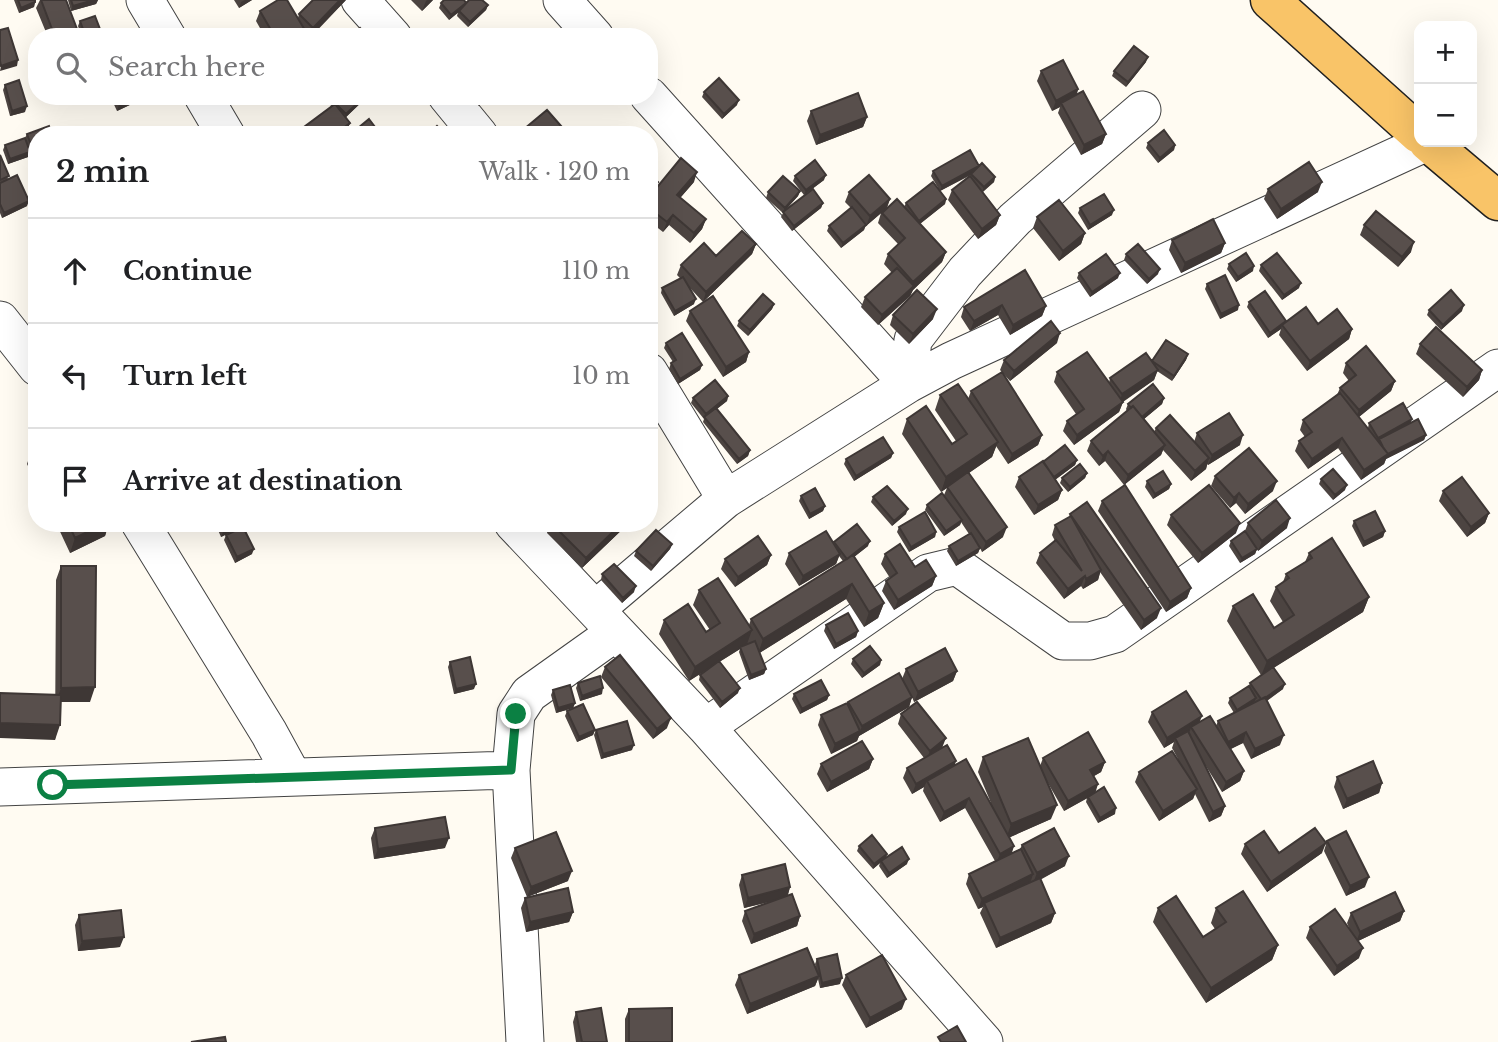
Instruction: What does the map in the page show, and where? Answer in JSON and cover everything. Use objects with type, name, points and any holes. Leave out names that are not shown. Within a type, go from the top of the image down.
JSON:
[{"type":"main road","points":[[1270,0],[1414,130]]},
{"type":"main road","points":[[1434,147],[1498,201]]},
{"type":"street","points":[[145,0],[162,28]]},
{"type":"street","points":[[359,0],[385,28]]},
{"type":"street","points":[[562,0],[587,28]]},
{"type":"street","points":[[208,105],[221,126]]},
{"type":"street","points":[[454,105],[472,126]]},
{"type":"street","points":[[657,105],[908,384]]},
{"type":"street","points":[[908,384],[912,340],[965,272],[1025,210],[1142,110]]},
{"type":"street","points":[[525,1042],[511,770],[516,714],[529,694],[606,621],[726,499],[908,384],[951,361],[1417,147]]},
{"type":"street","points":[[0,320],[28,356]]},
{"type":"street","points":[[706,727],[928,573],[957,566],[1063,641],[1090,641],[1115,634],[1498,368]]},
{"type":"street","points":[[658,387],[726,499]]},
{"type":"street","points":[[146,532],[269,733],[293,777]]},
{"type":"street","points":[[522,532],[706,727],[984,1042]]},
{"type":"street","points":[[0,787],[511,770]]},
{"type":"building","points":[[18,0],[35,0],[35,2],[21,8]]},
{"type":"building","points":[[41,0],[66,0],[77,28],[52,28]]},
{"type":"building","points":[[71,0],[94,0],[73,6]]},
{"type":"building","points":[[278,0],[287,0],[304,28],[270,28],[260,11]]},
{"type":"building","points":[[313,0],[340,0],[313,28],[299,14]]},
{"type":"building","points":[[444,0],[464,0],[466,3],[451,15],[441,3]]},
{"type":"building","points":[[469,0],[482,0],[488,5],[470,22],[459,11]]},
{"type":"building","points":[[95,16],[100,28],[83,28],[80,21]]},
{"type":"building","points":[[8,28],[18,60],[1,66],[0,30]]},
{"type":"building","points":[[1134,46],[1148,57],[1128,82],[1114,71]]},
{"type":"building","points":[[1063,60],[1078,89],[1056,101],[1041,71]]},
{"type":"building","points":[[719,78],[739,100],[724,114],[704,92]]},
{"type":"building","points":[[19,80],[27,106],[12,111],[5,85]]},
{"type":"building","points":[[1083,91],[1106,134],[1084,145],[1061,103]]},
{"type":"building","points":[[858,93],[867,117],[820,135],[811,111]]},
{"type":"building","points":[[334,105],[350,123],[346,126],[305,126]]},
{"type":"building","points":[[337,105],[356,105],[346,114]]},
{"type":"building","points":[[547,110],[561,126],[528,126]]},
{"type":"building","points":[[369,119],[374,126],[360,126]]},
{"type":"building","points":[[1164,130],[1175,145],[1160,158],[1148,143]]},
{"type":"building","points":[[25,138],[28,153],[10,159],[5,145]]},
{"type":"building","points":[[970,150],[979,166],[942,186],[933,171]]},
{"type":"building","points":[[0,155],[9,176],[0,180]]},
{"type":"building","points":[[681,158],[697,172],[677,195],[706,219],[694,233],[673,215],[667,222],[658,215],[658,186]]},
{"type":"building","points":[[815,160],[826,175],[806,190],[795,176]]},
{"type":"building","points":[[1309,162],[1322,182],[1281,209],[1268,189]]},
{"type":"building","points":[[982,163],[995,177],[984,187],[971,174]]},
{"type":"building","points":[[17,175],[28,201],[4,213],[0,204],[0,183]]},
{"type":"building","points":[[869,175],[890,199],[870,216],[849,192]]},
{"type":"building","points":[[783,176],[800,191],[785,208],[768,192]]},
{"type":"building","points":[[970,176],[1000,215],[982,229],[952,190]]},
{"type":"building","points":[[933,182],[946,199],[919,221],[906,203]]},
{"type":"building","points":[[813,189],[823,203],[794,226],[783,212]]},
{"type":"building","points":[[1104,194],[1114,210],[1090,225],[1080,208]]},
{"type":"building","points":[[897,199],[946,252],[913,282],[888,254],[905,238],[882,213]]},
{"type":"building","points":[[1059,200],[1085,233],[1063,251],[1037,217]]},
{"type":"building","points":[[852,207],[866,225],[843,243],[829,226]]},
{"type":"building","points":[[1376,211],[1414,242],[1402,257],[1364,225]]},
{"type":"building","points":[[1213,219],[1225,243],[1185,263],[1172,240]]},
{"type":"building","points":[[742,231],[756,244],[706,292],[681,265],[704,243],[716,256]]},
{"type":"building","points":[[1138,244],[1160,269],[1149,279],[1126,254]]},
{"type":"building","points":[[1246,253],[1254,266],[1238,277],[1229,264]]},
{"type":"building","points":[[1277,253],[1301,283],[1284,295],[1261,265]]},
{"type":"building","points":[[1106,254],[1120,273],[1092,292],[1079,273]]},
{"type":"building","points":[[897,268],[914,286],[882,315],[865,297]]},
{"type":"building","points":[[1025,270],[1046,306],[1013,325],[1002,305],[974,321],[964,307]]},
{"type":"building","points":[[1225,275],[1239,305],[1221,314],[1207,284]]},
{"type":"building","points":[[683,277],[696,299],[675,311],[662,288]]},
{"type":"building","points":[[917,290],[937,309],[913,334],[893,315]]},
{"type":"building","points":[[1451,290],[1464,305],[1443,325],[1429,310]]},
{"type":"building","points":[[1265,291],[1286,321],[1270,333],[1249,302]]},
{"type":"building","points":[[763,294],[774,304],[750,330],[739,321]]},
{"type":"building","points":[[713,296],[749,352],[726,367],[690,311]]},
{"type":"building","points":[[1306,307],[1318,324],[1337,309],[1352,329],[1310,361],[1282,325]]},
{"type":"building","points":[[1051,321],[1060,333],[1014,371],[1004,360]]},
{"type":"building","points":[[1436,327],[1482,370],[1467,387],[1420,344]]},
{"type":"building","points":[[682,333],[702,365],[680,379],[671,363],[676,360],[666,343]]},
{"type":"building","points":[[1166,340],[1188,354],[1174,376],[1152,361]]},
{"type":"building","points":[[1366,346],[1395,381],[1359,410],[1340,388],[1356,375],[1346,363]]},
{"type":"building","points":[[1087,352],[1123,402],[1077,435],[1067,421],[1084,409],[1057,372]]},
{"type":"building","points":[[1146,353],[1158,370],[1122,394],[1110,378]]},
{"type":"building","points":[[1002,372],[1042,435],[1012,454],[971,391]]},
{"type":"building","points":[[715,380],[728,396],[706,414],[693,398]]},
{"type":"building","points":[[958,384],[998,442],[946,477],[907,419],[926,406],[952,444],[967,434],[940,395]]},
{"type":"building","points":[[1153,384],[1164,398],[1142,417],[1128,404]]},
{"type":"building","points":[[1340,393],[1388,454],[1364,470],[1342,438],[1312,459],[1299,441],[1312,432],[1303,420]]},
{"type":"building","points":[[1403,403],[1412,419],[1378,438],[1369,423]]},
{"type":"building","points":[[1133,406],[1165,445],[1128,475],[1108,451],[1103,456],[1091,441]]},
{"type":"building","points":[[716,408],[750,450],[739,459],[704,417]]},
{"type":"building","points":[[1229,413],[1243,435],[1212,455],[1197,433]]},
{"type":"building","points":[[1170,415],[1209,458],[1195,471],[1156,428]]},
{"type":"building","points":[[1418,419],[1426,435],[1388,454],[1379,439]]},
{"type":"building","points":[[883,437],[893,453],[856,476],[846,459]]},
{"type":"building","points":[[1065,445],[1077,460],[1054,477],[1043,462]]},
{"type":"building","points":[[1249,448],[1277,481],[1248,504],[1239,493],[1234,498],[1215,476]]},
{"type":"building","points":[[1043,461],[1062,490],[1038,505],[1019,477]]},
{"type":"building","points":[[1080,464],[1087,473],[1070,487],[1062,478]]},
{"type":"building","points":[[1333,469],[1347,485],[1335,495],[1321,479]]},
{"type":"building","points":[[1163,471],[1171,484],[1155,494],[1147,481]]},
{"type":"building","points":[[968,472],[1007,527],[986,542],[947,487]]},
{"type":"building","points":[[1462,477],[1489,513],[1471,527],[1443,491]]},
{"type":"building","points":[[1125,485],[1191,588],[1170,602],[1102,501]]},
{"type":"building","points":[[1209,485],[1240,523],[1202,553],[1171,515]]},
{"type":"building","points":[[887,486],[908,509],[894,521],[873,497]]},
{"type":"building","points":[[815,488],[825,506],[810,514],[801,496]]},
{"type":"building","points":[[942,493],[962,520],[946,531],[927,505]]},
{"type":"building","points":[[1276,500],[1290,518],[1262,541],[1248,523]]},
{"type":"building","points":[[1087,502],[1161,608],[1144,620],[1070,514]]},
{"type":"building","points":[[1375,511],[1385,531],[1364,542],[1354,521]]},
{"type":"building","points":[[925,512],[936,532],[911,547],[899,527]]},
{"type":"building","points":[[1071,516],[1101,570],[1086,579],[1085,576],[1068,589],[1040,553],[1056,540],[1082,571],[1055,525]]},
{"type":"building","points":[[857,524],[870,541],[847,559],[834,542]]},
{"type":"building","points":[[826,531],[840,554],[803,576],[789,553]]},
{"type":"building","points":[[1245,531],[1257,549],[1242,558],[1231,541]]},
{"type":"building","points":[[72,532],[87,532],[75,538]]},
{"type":"building","points":[[246,532],[254,549],[237,557],[226,535]]},
{"type":"building","points":[[560,532],[613,532],[586,558]]},
{"type":"building","points":[[654,532],[658,532],[672,544],[653,566],[636,551]]},
{"type":"building","points":[[971,533],[980,548],[958,561],[949,546]]},
{"type":"building","points":[[758,536],[771,555],[738,577],[725,559]]},
{"type":"building","points":[[1332,538],[1369,597],[1267,661],[1233,606],[1253,594],[1274,628],[1294,615],[1276,587],[1289,578],[1286,574],[1312,558],[1309,553]]},
{"type":"building","points":[[900,544],[915,567],[926,560],[936,576],[898,600],[886,581],[897,573],[885,554]]},
{"type":"building","points":[[853,555],[884,603],[869,612],[852,584],[763,639],[751,619]]},
{"type":"building","points":[[614,564],[636,586],[623,598],[602,574]]},
{"type":"building","points":[[61,566],[96,566],[95,687],[61,688]]},
{"type":"building","points":[[718,578],[752,630],[695,667],[664,620],[688,604],[706,632],[720,623],[699,590]]},
{"type":"building","points":[[848,613],[858,631],[836,644],[826,625]]},
{"type":"building","points":[[755,641],[766,669],[751,675],[740,647]]},
{"type":"building","points":[[870,646],[881,660],[864,673],[853,659]]},
{"type":"building","points":[[945,648],[957,671],[918,692],[906,669]]},
{"type":"building","points":[[620,655],[671,718],[657,729],[605,667]]},
{"type":"building","points":[[470,657],[476,684],[456,689],[450,662]]},
{"type":"building","points":[[719,661],[740,688],[722,702],[700,675]]},
{"type":"building","points":[[1273,667],[1285,684],[1261,699],[1250,683]]},
{"type":"building","points":[[899,673],[912,697],[862,726],[848,702]]},
{"type":"building","points":[[600,676],[603,688],[582,696],[578,683]]},
{"type":"building","points":[[821,680],[829,695],[802,709],[794,694]]},
{"type":"building","points":[[570,685],[575,703],[558,708],[553,690]]},
{"type":"building","points":[[1249,686],[1256,698],[1237,710],[1230,698]]},
{"type":"building","points":[[1186,691],[1202,716],[1167,738],[1152,712]]},
{"type":"building","points":[[0,693],[61,695],[60,725],[0,723]]},
{"type":"building","points":[[1265,697],[1284,735],[1255,749],[1246,732],[1228,742],[1218,721]]},
{"type":"building","points":[[917,702],[946,738],[930,751],[901,714]]},
{"type":"building","points":[[847,703],[860,731],[835,744],[821,715]]},
{"type":"building","points":[[583,704],[595,730],[579,737],[567,711]]},
{"type":"building","points":[[1210,716],[1244,771],[1226,782],[1191,727]]},
{"type":"building","points":[[627,721],[634,745],[603,754],[596,730]]},
{"type":"building","points":[[1188,731],[1225,806],[1213,812],[1175,738]]},
{"type":"building","points":[[1088,732],[1105,762],[1090,770],[1098,784],[1068,801],[1043,758]]},
{"type":"building","points":[[1028,738],[1057,805],[1011,824],[983,757]]},
{"type":"building","points":[[862,741],[873,759],[831,782],[821,764]]},
{"type":"building","points":[[947,745],[956,761],[916,784],[907,768]]},
{"type":"building","points":[[1172,751],[1197,789],[1163,811],[1139,772]]},
{"type":"building","points":[[966,759],[1014,846],[1000,854],[969,798],[944,812],[927,781]]},
{"type":"building","points":[[1373,761],[1382,783],[1347,799],[1337,777]]},
{"type":"building","points":[[1104,787],[1116,808],[1100,818],[1088,797]]},
{"type":"building","points":[[445,817],[449,838],[378,849],[375,828]]},
{"type":"building","points":[[1054,828],[1069,856],[1037,873],[1022,845]]},
{"type":"building","points":[[1315,828],[1326,843],[1271,882],[1245,844],[1264,831],[1279,853]]},
{"type":"building","points":[[1346,831],[1369,877],[1350,886],[1327,841]]},
{"type":"building","points":[[556,832],[572,871],[531,887],[515,848]]},
{"type":"building","points":[[872,835],[887,854],[874,864],[859,846]]},
{"type":"building","points":[[902,847],[909,859],[889,873],[881,861]]},
{"type":"building","points":[[1021,849],[1033,874],[982,899],[969,874]]},
{"type":"building","points":[[785,864],[790,887],[748,898],[742,875]]},
{"type":"building","points":[[1040,878],[1055,913],[1000,938],[984,903]]},
{"type":"building","points":[[568,888],[573,912],[530,922],[525,898]]},
{"type":"building","points":[[1243,891],[1278,945],[1211,988],[1158,908],[1176,896],[1203,937],[1226,922],[1216,908]]},
{"type":"building","points":[[1395,892],[1404,911],[1360,932],[1351,913]]},
{"type":"building","points":[[792,894],[800,916],[754,934],[745,911]]},
{"type":"building","points":[[1335,909],[1363,948],[1337,966],[1310,927]]},
{"type":"building","points":[[121,910],[124,937],[82,941],[79,915]]},
{"type":"building","points":[[807,948],[819,976],[750,1004],[739,975]]},
{"type":"building","points":[[837,954],[842,978],[822,983],[817,959]]},
{"type":"building","points":[[882,955],[906,999],[870,1018],[846,975]]},
{"type":"building","points":[[601,1008],[607,1042],[582,1042],[576,1012]]},
{"type":"building","points":[[672,1008],[672,1042],[629,1042],[629,1009]]},
{"type":"building","points":[[957,1026],[966,1042],[941,1042],[938,1037]]},
{"type":"building","points":[[225,1037],[226,1042],[191,1042]]},
{"type":"route","points":[[53,785],[511,770],[516,714]]}]
